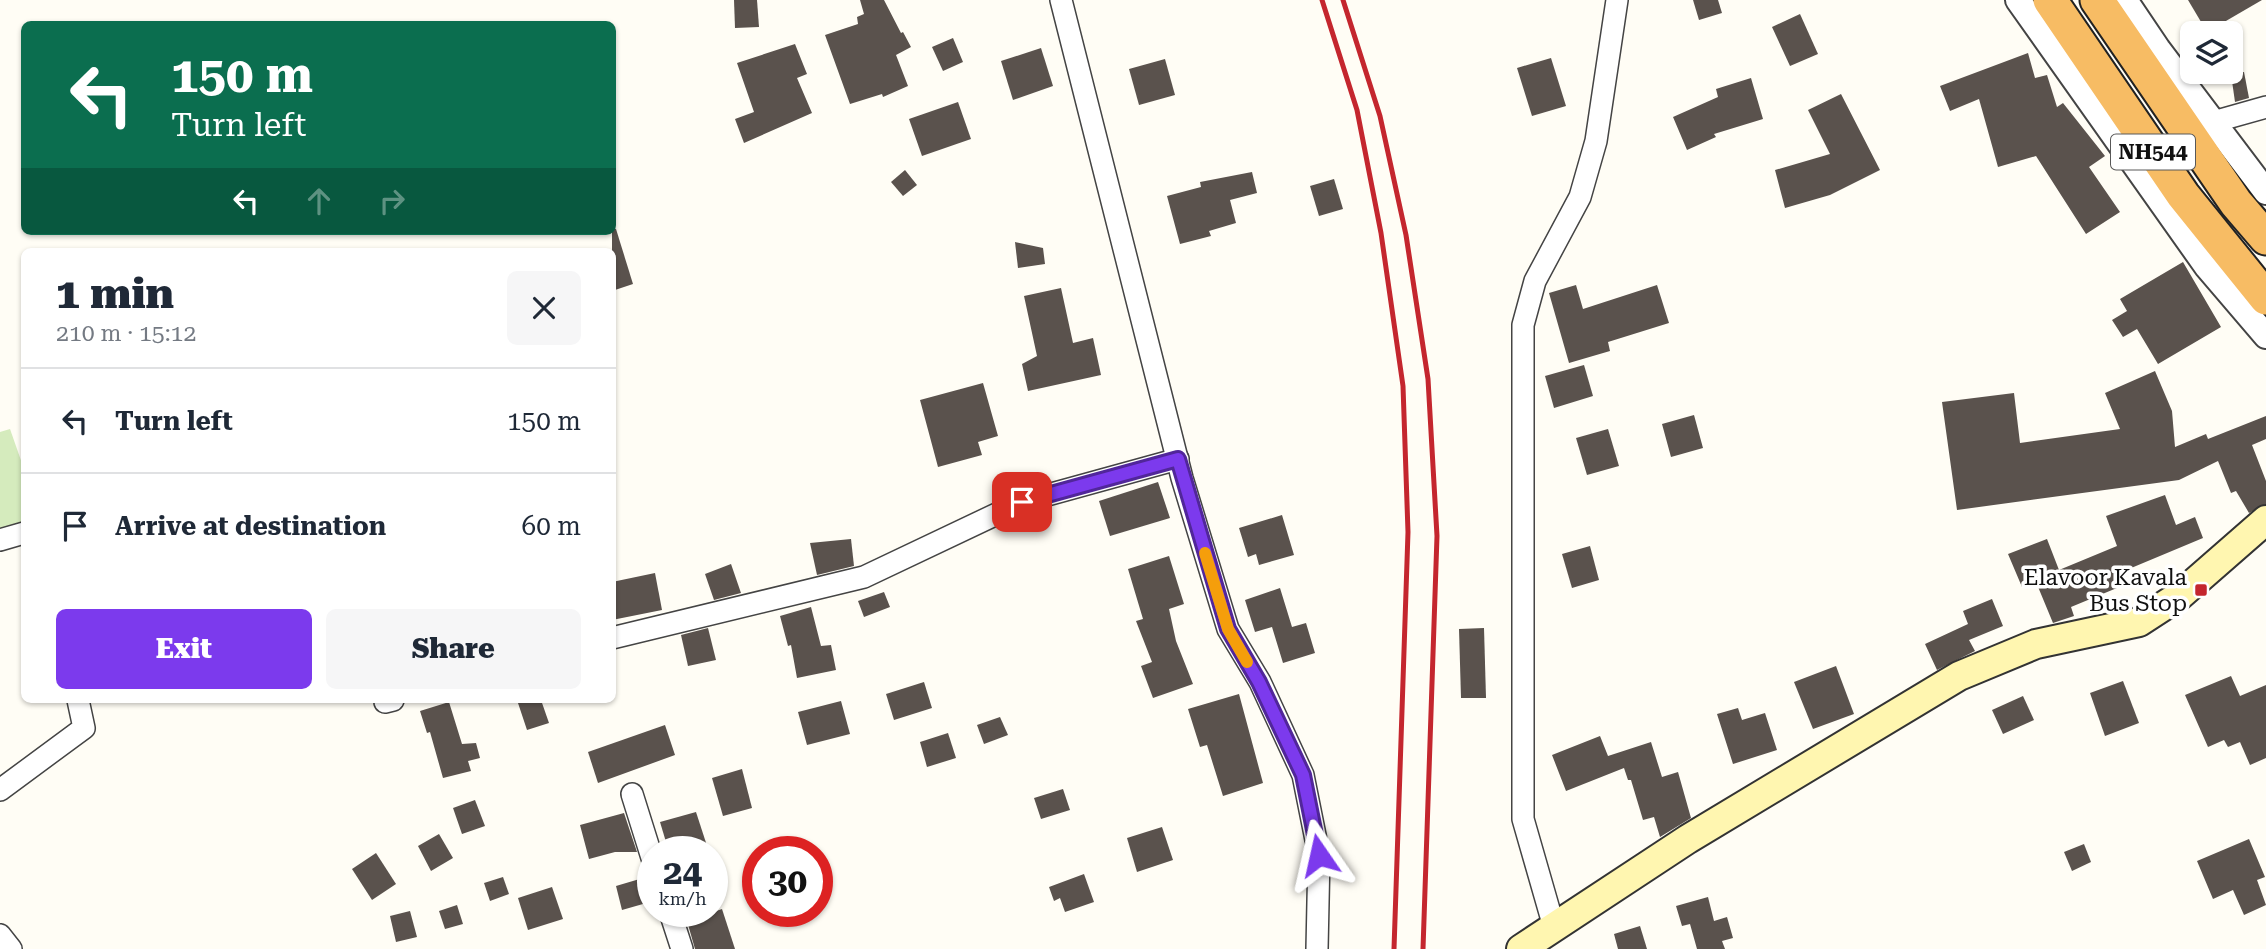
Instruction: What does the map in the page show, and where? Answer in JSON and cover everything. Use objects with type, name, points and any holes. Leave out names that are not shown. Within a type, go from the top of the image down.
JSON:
[{"type":"highway","name":"NH544","points":[[2050,0],[2183,195],[2266,298]]},
{"type":"highway","name":"NH544","points":[[2097,0],[2236,203],[2266,238]]},
{"type":"main road","points":[[1521,949],[1688,839],[1959,676],[2036,644],[2139,622],[2179,596],[2266,520]]},
{"type":"street","points":[[1061,0],[1178,459],[1228,629],[1259,682],[1303,775],[1319,855],[1317,949]]},
{"type":"street","points":[[1554,927],[1523,819],[1523,325],[1535,281],[1580,197],[1595,141],[1617,0]]},
{"type":"street","points":[[2018,0],[2200,257],[2266,336]]},
{"type":"street","points":[[2125,0],[2266,192]]},
{"type":"street","points":[[2213,122],[2266,107]]},
{"type":"street","points":[[616,637],[864,577],[1022,502],[1178,459]]},
{"type":"street","points":[[0,540],[21,534]]},
{"type":"street","points":[[0,790],[84,728],[79,703]]},
{"type":"street","points":[[632,794],[645,836]]},
{"type":"street","points":[[675,927],[682,949]]},
{"type":"street","points":[[0,935],[12,949]]},
{"type":"green space","points":[[10,429],[21,460],[21,525],[0,530],[0,432]]},
{"type":"building","points":[[734,0],[757,0],[759,27],[735,28]]},
{"type":"building","points":[[860,0],[884,0],[901,33],[903,32],[911,47],[896,55],[908,86],[883,97],[882,94],[850,104],[825,35],[858,24],[857,17],[864,14]]},
{"type":"building","points":[[1693,0],[1718,0],[1722,13],[1699,20]]},
{"type":"building","points":[[2188,0],[2262,0],[2226,21],[2200,21]]},
{"type":"building","points":[[1800,14],[1818,54],[1790,66],[1772,27]]},
{"type":"building","points":[[953,38],[963,62],[943,71],[932,47]]},
{"type":"building","points":[[795,44],[807,74],[797,78],[812,113],[744,143],[735,119],[754,112],[737,63]]},
{"type":"building","points":[[1041,48],[1053,86],[1013,100],[1001,61]]},
{"type":"building","points":[[2028,53],[2035,78],[2047,75],[2057,107],[2063,103],[2105,156],[2089,167],[2120,212],[2086,234],[2036,156],[1998,167],[1979,99],[1950,111],[1940,86]]},
{"type":"building","points":[[1551,58],[1566,106],[1532,116],[1517,68]]},
{"type":"building","points":[[1165,59],[1175,95],[1139,105],[1129,69]]},
{"type":"building","points":[[2243,72],[2249,98],[2235,102],[2232,84],[2243,84]]},
{"type":"building","points":[[1751,78],[1763,119],[1714,134],[1716,137],[1687,150],[1673,117],[1718,97],[1716,89]]},
{"type":"building","points":[[1841,94],[1880,170],[1830,195],[1785,208],[1775,170],[1830,154],[1808,110]]},
{"type":"building","points":[[958,102],[971,139],[922,156],[909,119]]},
{"type":"building","points":[[905,170],[917,185],[903,196],[891,182]]},
{"type":"building","points":[[1252,172],[1257,193],[1230,200],[1236,223],[1209,231],[1211,236],[1180,244],[1167,196],[1201,187],[1200,182]]},
{"type":"building","points":[[1334,179],[1343,209],[1319,216],[1310,186]]},
{"type":"building","points":[[616,229],[633,284],[616,290],[616,248],[612,248],[612,235],[616,235]]},
{"type":"building","points":[[1015,242],[1043,248],[1045,264],[1018,268]]},
{"type":"building","points":[[2183,262],[2221,327],[2158,364],[2137,329],[2123,337],[2112,320],[2127,311],[2120,299]]},
{"type":"building","points":[[1576,285],[1583,309],[1657,285],[1669,323],[1608,342],[1610,351],[1569,363],[1549,293]]},
{"type":"building","points":[[1061,288],[1073,343],[1093,338],[1101,375],[1028,391],[1022,364],[1037,356],[1024,296]]},
{"type":"building","points":[[1584,365],[1593,396],[1554,408],[1545,376]]},
{"type":"building","points":[[2155,371],[2172,411],[2175,447],[2206,434],[2208,439],[2266,416],[2266,439],[2252,445],[2266,481],[2266,504],[2249,513],[2236,491],[2231,493],[2218,461],[2179,480],[1957,510],[1942,402],[2014,393],[2020,443],[2120,429],[2105,393]]},
{"type":"building","points":[[983,383],[998,436],[978,442],[982,455],[938,467],[920,400]]},
{"type":"building","points":[[1694,415],[1703,448],[1671,457],[1662,424]]},
{"type":"building","points":[[1608,429],[1619,466],[1587,475],[1576,438]]},
{"type":"building","points":[[1158,482],[1170,518],[1110,536],[1099,501]]},
{"type":"building","points":[[2165,495],[2176,525],[2195,517],[2203,538],[2124,571],[2129,583],[2071,607],[2074,616],[2053,623],[2036,582],[2022,587],[2008,554],[2047,539],[2059,570],[2117,546],[2106,516]]},
{"type":"building","points":[[1282,515],[1294,555],[1259,565],[1256,554],[1248,557],[1239,528]]},
{"type":"building","points":[[851,539],[854,566],[817,575],[810,543]]},
{"type":"building","points":[[1590,546],[1599,580],[1572,588],[1562,554]]},
{"type":"building","points":[[1169,556],[1184,604],[1169,609],[1176,641],[1193,684],[1153,698],[1141,666],[1152,662],[1136,621],[1143,619],[1128,569]]},
{"type":"building","points":[[731,564],[741,593],[714,600],[705,574]]},
{"type":"building","points":[[655,573],[662,610],[616,619],[616,581]]},
{"type":"building","points":[[1280,588],[1292,627],[1306,623],[1315,653],[1283,663],[1272,627],[1255,632],[1245,600]]},
{"type":"building","points":[[884,592],[890,607],[864,617],[858,601]]},
{"type":"building","points":[[1992,599],[2003,626],[1969,640],[1975,651],[1937,670],[1925,644],[1968,624],[1963,611]]},
{"type":"building","points":[[811,607],[821,646],[831,645],[836,670],[797,678],[791,645],[788,646],[780,616]]},
{"type":"building","points":[[708,628],[716,660],[688,666],[681,635]]},
{"type":"building","points":[[1484,628],[1486,698],[1461,698],[1459,629]]},
{"type":"building","points":[[1836,666],[1854,714],[1813,729],[1794,682]]},
{"type":"building","points":[[2231,676],[2240,696],[2266,685],[2266,758],[2250,765],[2240,742],[2228,747],[2224,740],[2208,747],[2185,695]]},
{"type":"building","points":[[2123,681],[2139,723],[2105,736],[2090,693]]},
{"type":"building","points":[[924,682],[932,708],[894,720],[886,694]]},
{"type":"building","points":[[1239,694],[1263,783],[1223,796],[1207,745],[1200,747],[1188,709]]},
{"type":"building","points":[[2023,696],[2034,720],[2003,734],[1992,710]]},
{"type":"building","points":[[841,701],[850,734],[807,745],[798,712]]},
{"type":"building","points":[[449,703],[462,744],[476,743],[480,758],[468,761],[471,771],[443,778],[430,732],[427,733],[420,711]]},
{"type":"building","points":[[518,703],[542,703],[549,723],[527,730]]},
{"type":"building","points":[[1738,708],[1742,720],[1765,713],[1777,750],[1733,764],[1717,714]]},
{"type":"building","points":[[1000,717],[1008,735],[984,744],[977,725]]},
{"type":"building","points":[[665,725],[675,755],[598,783],[588,752]]},
{"type":"building","points":[[948,733],[956,758],[927,767],[920,742]]},
{"type":"building","points":[[1600,736],[1608,756],[1651,742],[1662,777],[1678,772],[1691,818],[1660,837],[1654,817],[1643,820],[1631,780],[1628,780],[1624,768],[1566,791],[1552,755]]},
{"type":"building","points":[[742,769],[752,808],[723,816],[712,778]]},
{"type":"building","points":[[1063,789],[1070,810],[1041,819],[1034,798]]},
{"type":"building","points":[[475,800],[485,826],[462,834],[453,808]]},
{"type":"building","points":[[696,812],[704,836],[664,836],[660,822]]},
{"type":"building","points":[[624,813],[637,852],[615,852],[589,859],[580,825]]},
{"type":"building","points":[[1162,827],[1173,860],[1137,872],[1127,838]]},
{"type":"building","points":[[439,834],[453,858],[431,871],[418,846]]},
{"type":"building","points":[[2249,839],[2265,877],[2257,880],[2266,905],[2244,915],[2233,890],[2213,899],[2197,861]]},
{"type":"building","points":[[2084,844],[2091,862],[2072,871],[2064,852]]},
{"type":"building","points":[[376,853],[396,884],[372,900],[352,869]]},
{"type":"building","points":[[1084,874],[1094,902],[1065,912],[1060,898],[1054,901],[1049,887]]},
{"type":"building","points":[[503,877],[509,894],[490,901],[484,883]]},
{"type":"building","points":[[637,880],[637,906],[622,910],[616,886]]},
{"type":"building","points":[[552,887],[563,919],[528,930],[518,898]]},
{"type":"building","points":[[1708,897],[1714,921],[1727,917],[1733,938],[1722,941],[1725,949],[1697,949],[1690,924],[1682,926],[1676,906]]},
{"type":"building","points":[[457,905],[463,924],[445,929],[439,911]]},
{"type":"building","points":[[410,911],[417,937],[396,942],[390,916]]},
{"type":"building","points":[[1640,926],[1647,949],[1618,949],[1614,934]]},
{"type":"building","points":[[689,927],[728,927],[735,949],[695,949]]},
{"type":"railway","points":[[1322,0],[1357,110],[1381,233],[1403,386],[1408,532],[1394,949]]},
{"type":"railway","points":[[1343,0],[1380,116],[1406,235],[1428,379],[1437,536],[1423,949]]},
{"type":"slow traffic","points":[[1205,553],[1228,629],[1247,662]]},
{"type":"place","name":"Elavoor Kavala Bus Stop","points":[[2201,590]]},
{"type":"route","points":[[1022,502],[1178,459],[1228,629],[1259,682],[1303,775],[1319,855]]}]
